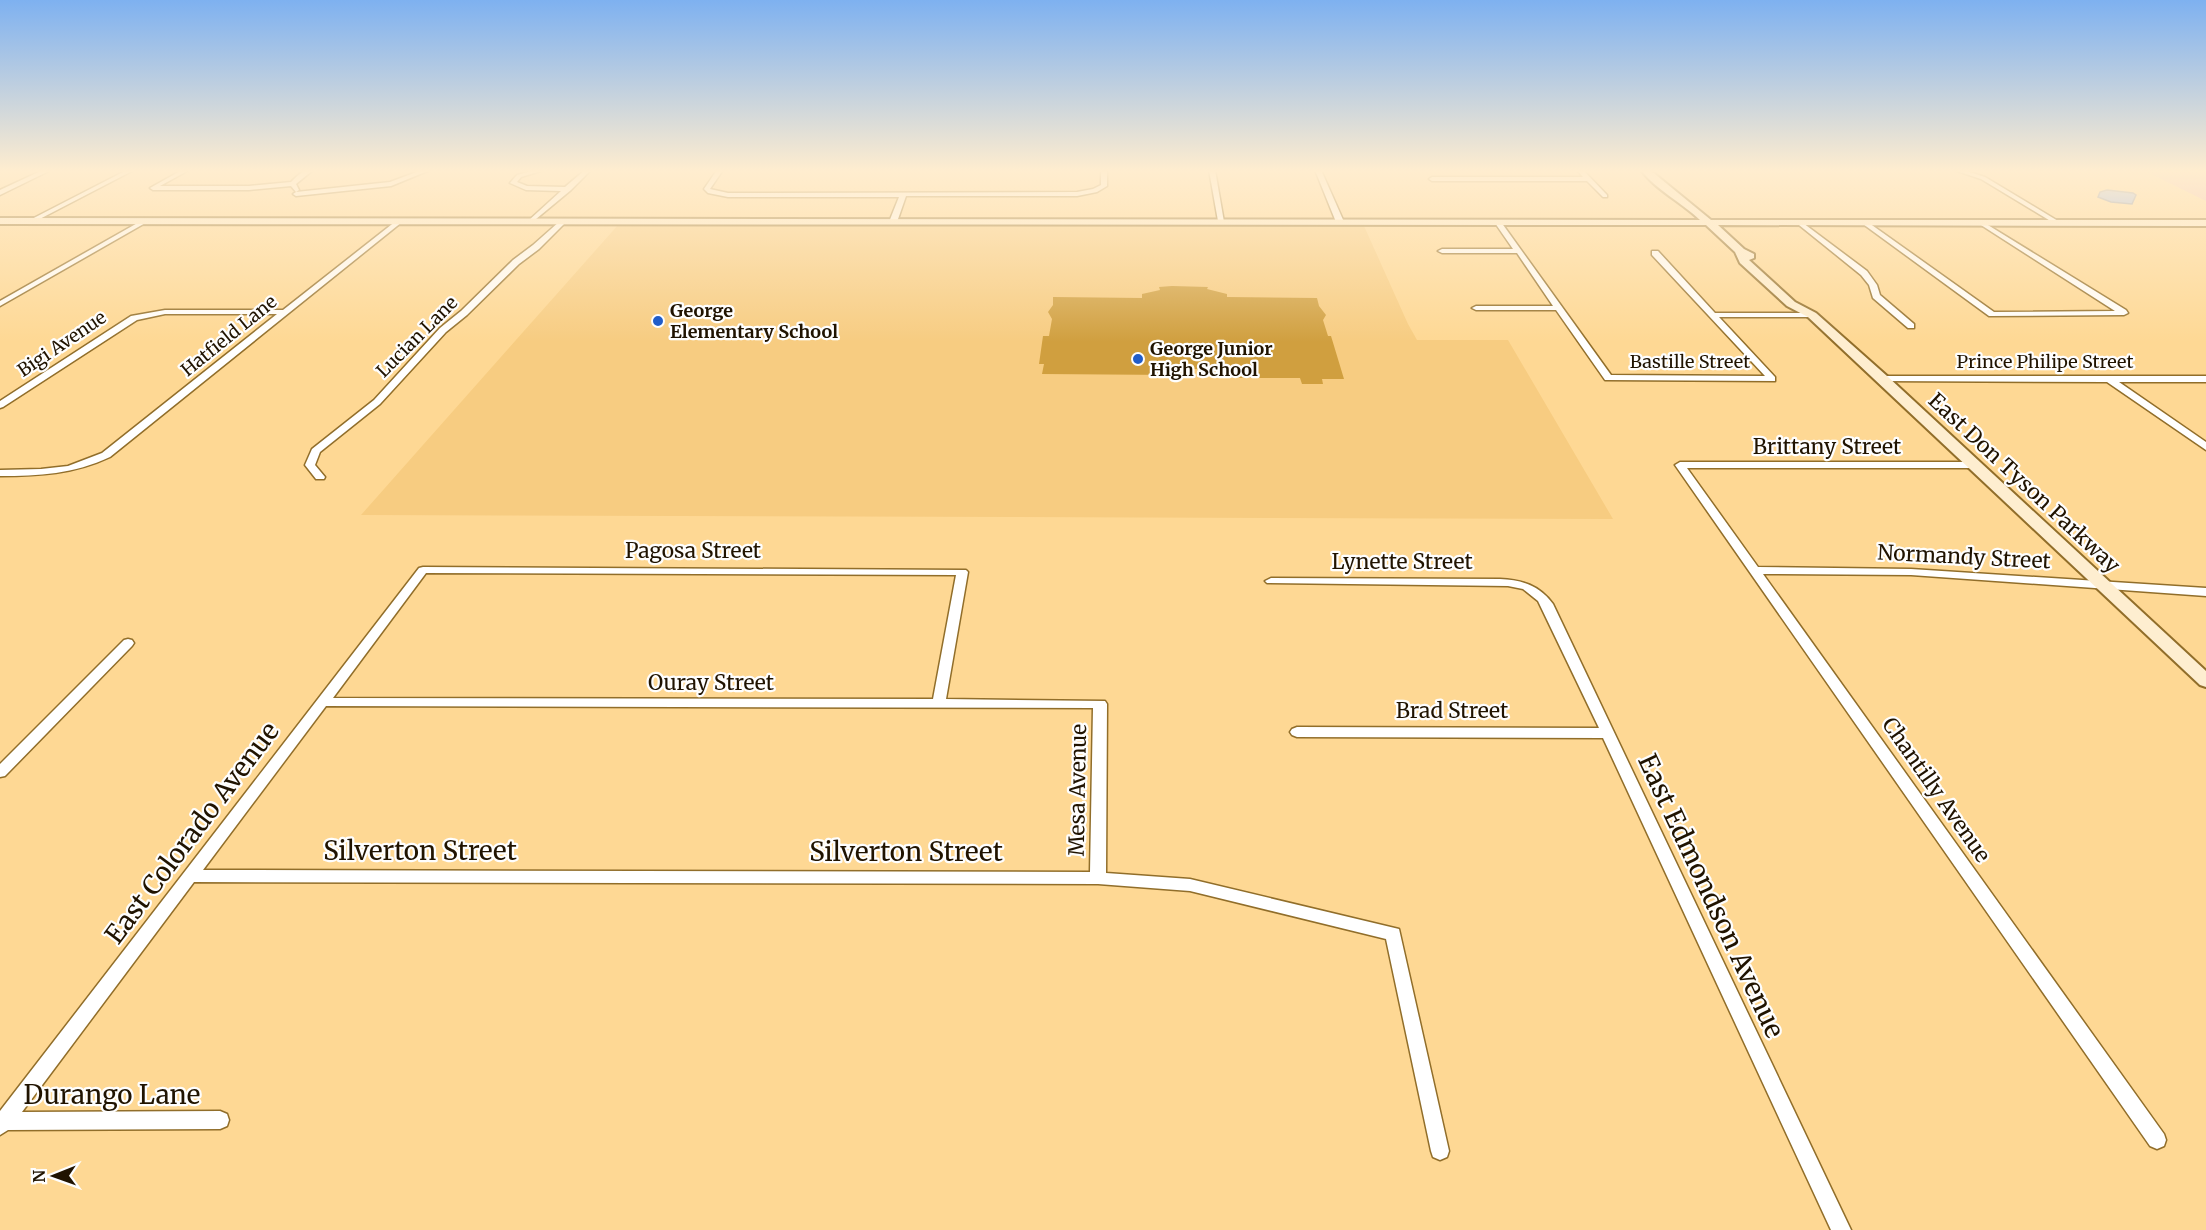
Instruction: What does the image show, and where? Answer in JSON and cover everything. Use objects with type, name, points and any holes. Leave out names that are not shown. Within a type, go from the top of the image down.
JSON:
[{"type":"street","points":[[0,304],[134,227]]},
{"type":"street","name":"Hatfield Lane","points":[[0,473],[39,473],[76,469],[106,455],[391,227]]},
{"type":"street","name":"Lucian Lane","points":[[320,477],[310,465],[315,451],[377,402],[443,330],[556,227]]},
{"type":"street","points":[[1502,227],[1559,308]]},
{"type":"street","name":"East Don Tyson Parkway","points":[[1714,227],[1740,251],[1744,261],[1791,304],[1812,315],[1883,379],[2206,681]]},
{"type":"street","points":[[1805,227],[1864,273],[1873,285],[1876,296],[1911,326]]},
{"type":"street","points":[[1872,227],[1992,314],[2124,313],[1988,227]]},
{"type":"street","points":[[1442,251],[1519,251]]},
{"type":"street","points":[[1655,253],[1714,315],[1812,315]]},
{"type":"street","points":[[1476,308],[1559,308]]},
{"type":"street","name":"Bastille Street","points":[[1559,308],[1608,378],[1772,379],[1714,315]]},
{"type":"street","name":"Bigi Avenue","points":[[0,405],[126,321],[144,315],[165,312],[285,312]]},
{"type":"street","name":"Prince Philipe Street","points":[[1883,379],[2206,379]]},
{"type":"street","points":[[2109,379],[2206,447]]},
{"type":"street","name":"Brittany Street","points":[[1680,465],[1974,465]]},
{"type":"street","name":"Chantilly Avenue","points":[[1680,465],[2157,1140]]},
{"type":"street","name":"Pagosa Street","points":[[423,570],[962,572],[939,703]]},
{"type":"street","name":"East Colorado Avenue","points":[[2,1123],[423,570]]},
{"type":"street","name":"Normandy Street","points":[[1756,570],[1911,572],[2206,592]]},
{"type":"street","name":"Lynette Street","points":[[1271,581],[1500,582],[1531,588]]},
{"type":"street","name":"East Edmondson Avenue","points":[[1531,588],[1547,604],[1841,1230]]},
{"type":"street","points":[[0,772],[128,643]]},
{"type":"street","name":"Ouray Street","points":[[322,702],[1100,704]]},
{"type":"street","name":"Mesa Avenue","points":[[1098,878],[1100,704]]},
{"type":"street","name":"Brad Street","points":[[1297,732],[1608,732]]},
{"type":"street","name":"Silverton Street","points":[[190,876],[1098,878],[1190,885],[1393,934],[1440,1151]]},
{"type":"street","name":"Durango Lane","points":[[2,1123],[220,1120]]},
{"type":"shaded area","name":"George Junior High School","points":[[616,227],[1365,227],[1417,340],[1508,340],[1613,519],[361,515]]},
{"type":"building","name":"George Junior High School","points":[[1159,287],[1208,287],[1207,289],[1227,294],[1227,297],[1317,298],[1319,306],[1326,315],[1323,320],[1328,336],[1331,336],[1344,379],[1322,379],[1323,384],[1302,384],[1300,378],[1215,378],[1214,373],[1205,373],[1205,369],[1181,369],[1181,373],[1173,375],[1042,374],[1044,364],[1039,364],[1043,336],[1049,336],[1052,319],[1048,312],[1053,305],[1053,297],[1142,298],[1142,294],[1160,290]]},
{"type":"place","name":"George Elementary School","points":[[658,321]]},
{"type":"place","name":"George Junior High School","points":[[1138,359]]}]
